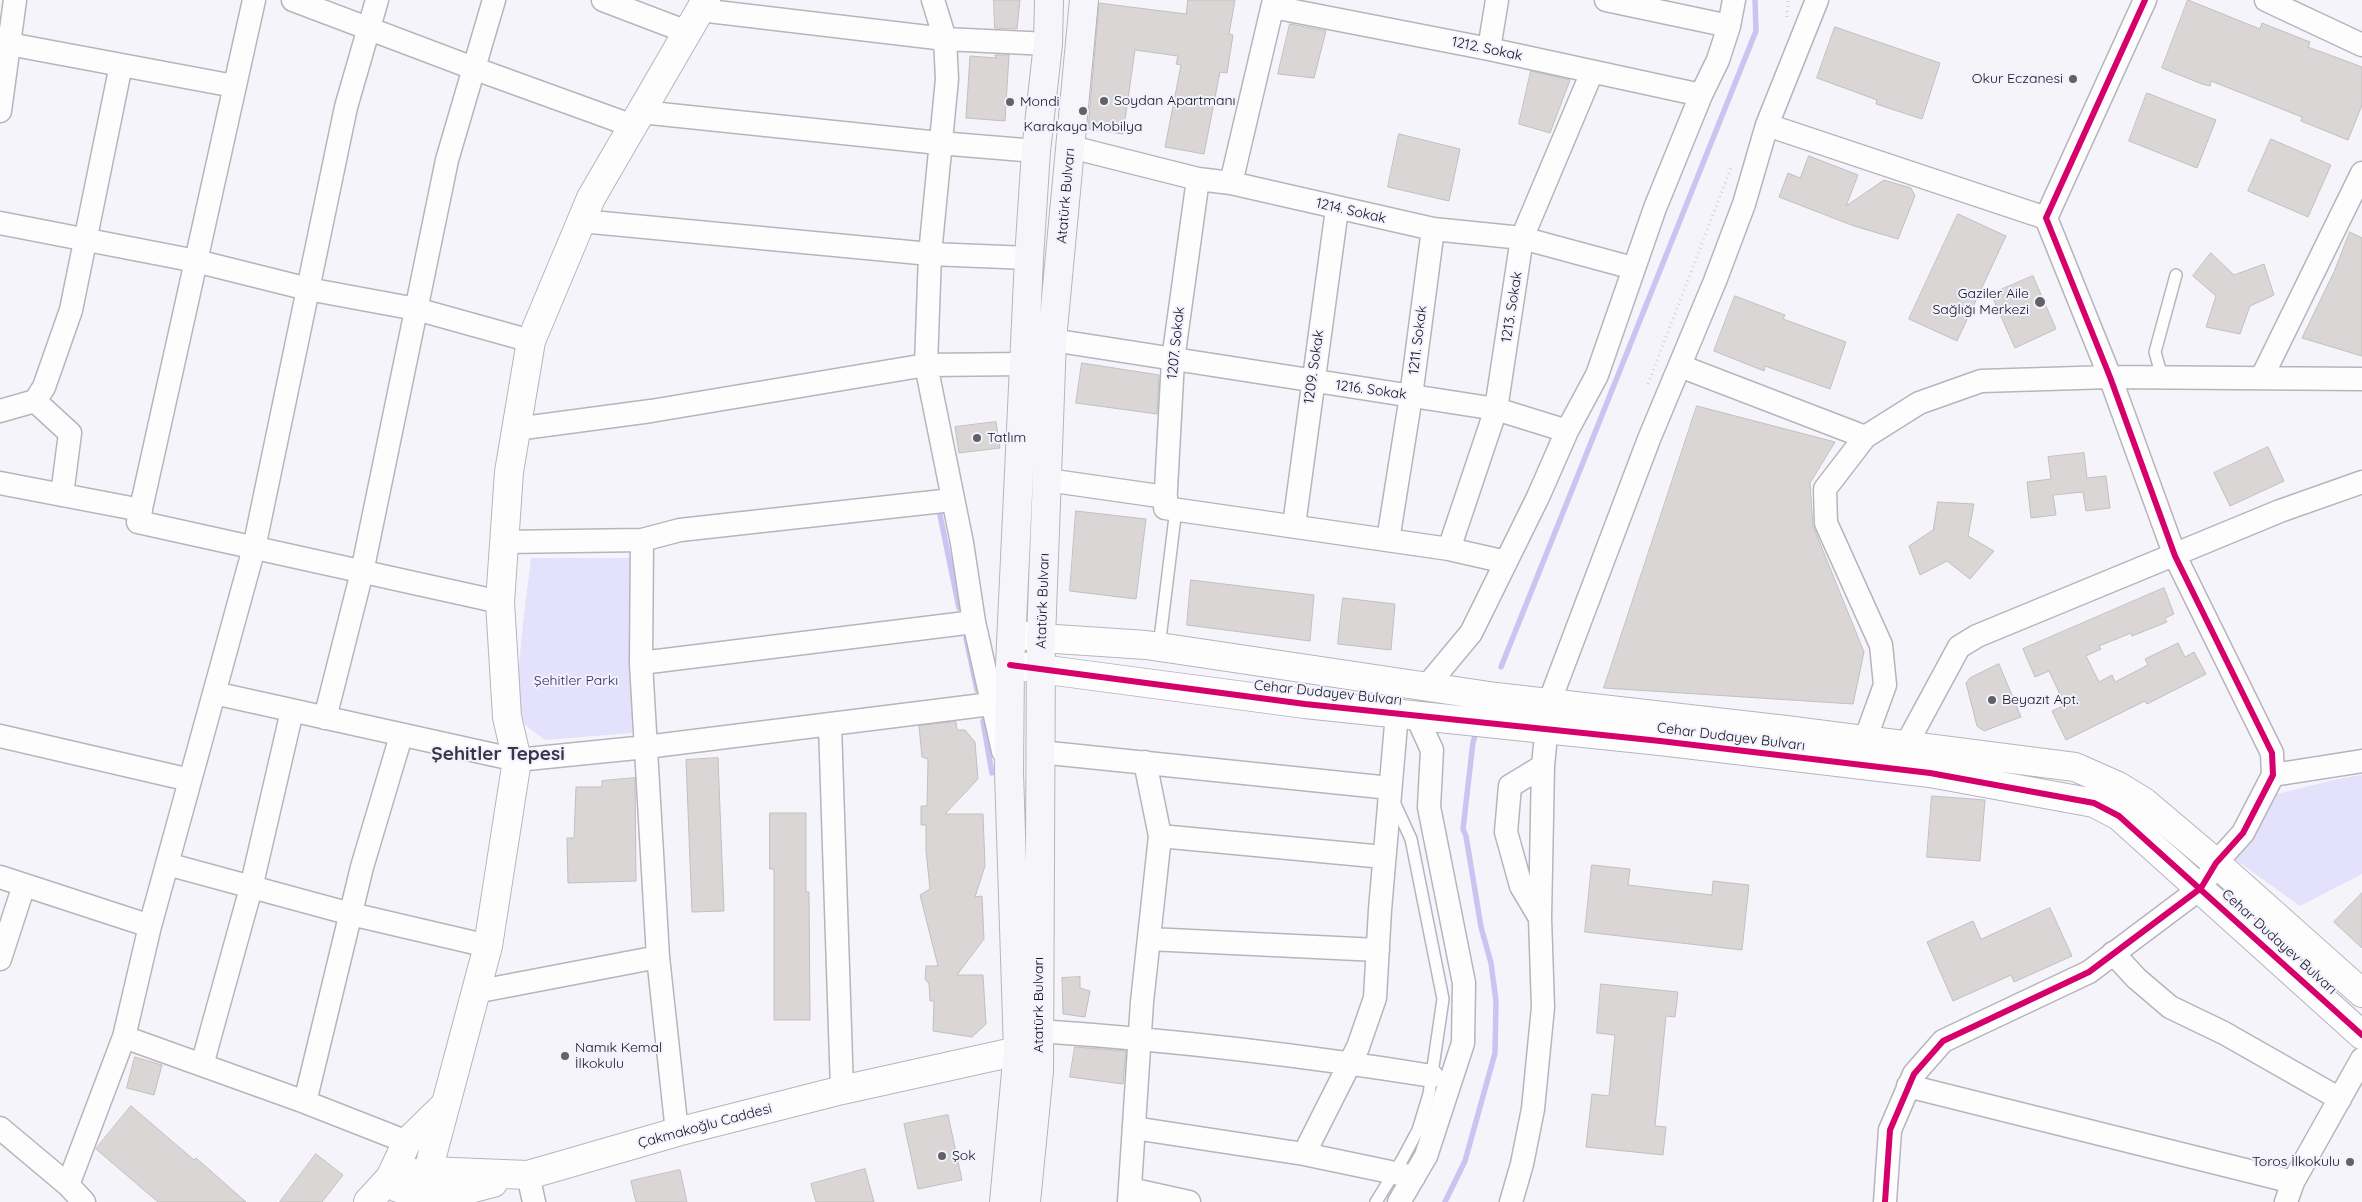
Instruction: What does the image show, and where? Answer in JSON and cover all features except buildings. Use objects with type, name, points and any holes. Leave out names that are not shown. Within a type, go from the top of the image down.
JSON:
[{"type":"main road","name":"Atatürk Bulvarı","points":[[1004,1202],[1018,1051],[1009,772],[1010,664],[1029,258],[1036,151],[1048,44],[1049,0]]},
{"type":"main road","name":"Atatürk Bulvarı","points":[[1026,1202],[1039,1071],[1042,670],[1040,638],[1052,340],[1084,0]]},
{"type":"street","points":[[0,111],[15,0]]},
{"type":"street","points":[[254,0],[138,522],[500,602]]},
{"type":"street","points":[[293,0],[472,68],[637,119],[1036,151]]},
{"type":"street","points":[[68,1185],[124,1036],[150,926],[254,548],[346,107],[377,0]]},
{"type":"street","points":[[325,718],[362,572],[447,160],[472,68],[494,0]]},
{"type":"street","points":[[603,0],[698,14],[945,39],[1048,44]]},
{"type":"street","points":[[933,0],[945,39],[947,79],[939,144],[930,254],[926,365],[962,543],[974,622],[991,704],[1009,772]]},
{"type":"street","points":[[1490,49],[1497,0]]},
{"type":"street","points":[[1606,0],[1729,26]]},
{"type":"street","points":[[1426,687],[1471,633],[1567,431],[1597,375],[1654,208],[1701,95],[1718,60],[1729,26],[1734,0]]},
{"type":"street","points":[[1514,1201],[1534,1109],[1543,1007],[1540,918],[1547,716],[1649,439],[1744,204],[1767,125],[1817,0]]},
{"type":"street","points":[[1885,1202],[1890,1130],[1914,1074],[1943,1041],[2089,972],[2201,888],[2216,863],[2243,833],[2273,775],[2272,753],[2175,556],[2110,377],[2046,218],[2145,0]]},
{"type":"street","points":[[2266,0],[2362,46]]},
{"type":"street","points":[[1232,183],[1274,4]]},
{"type":"street","name":"1212. Sokak","points":[[1274,4],[1701,95]]},
{"type":"street","points":[[390,1178],[412,1202],[428,1171],[488,946],[517,760],[507,717],[500,602],[509,472],[531,341],[591,198],[698,14]]},
{"type":"street","points":[[9,44],[234,86]]},
{"type":"street","points":[[0,411],[35,401],[44,387],[71,310],[121,66]]},
{"type":"street","name":"1213. Sokak","points":[[1449,549],[1496,409],[1522,238],[1592,72]]},
{"type":"street","points":[[1767,125],[2046,218]]},
{"type":"street","name":"1214. Sokak","points":[[1071,147],[1198,179],[1232,183],[1337,209],[1433,229],[1522,238],[1632,268]]},
{"type":"street","points":[[2262,378],[2362,173]]},
{"type":"street","name":"1207. Sokak","points":[[1169,504],[1173,360],[1198,179]]},
{"type":"street","name":"1209. Sokak","points":[[1294,525],[1312,381],[1337,209]]},
{"type":"street","points":[[581,221],[930,254],[1029,258]]},
{"type":"street","points":[[0,223],[196,261],[308,289],[416,309],[531,341]]},
{"type":"street","name":"1211. Sokak","points":[[1388,540],[1411,396],[1433,229]]},
{"type":"street","name":"1216. Sokak","points":[[1052,340],[1496,409],[1567,431]]},
{"type":"street","points":[[516,429],[651,411],[926,365],[1025,364]]},
{"type":"street","points":[[1680,366],[1865,437]]},
{"type":"street","points":[[1865,740],[1885,685],[1881,645],[1826,523],[1825,489],[1865,437],[1919,404],[1981,381],[2110,377],[2362,379]]},
{"type":"street","points":[[35,401],[70,433],[62,495]]},
{"type":"street","points":[[1047,480],[1169,504],[1449,549],[1506,562]]},
{"type":"street","points":[[1906,745],[1960,647],[1977,636],[2175,556],[2280,511],[2362,482]]},
{"type":"street","points":[[0,483],[141,510]]},
{"type":"street","points":[[504,542],[642,540],[680,530],[952,500]]},
{"type":"street","points":[[642,540],[641,662],[658,957],[677,1132]]},
{"type":"street","points":[[641,662],[974,622]]},
{"type":"street","name":"Cehar Dudayev Bulvarı","points":[[1012,634],[1040,638],[1158,647],[1426,687],[1547,716],[1930,773],[2094,803],[2119,816],[2362,1035]]},
{"type":"street","name":"Cehar Dudayev Bulvarı","points":[[1010,664],[1042,670],[1407,714],[1547,716],[1865,740],[2075,767],[2118,786],[2144,802],[2216,863],[2362,993]]},
{"type":"street","points":[[214,693],[401,736],[517,760],[646,747],[991,704]]},
{"type":"street","points":[[202,1066],[251,888],[292,711]]},
{"type":"street","points":[[1304,1154],[1358,1047],[1375,998],[1390,790],[1407,714]]},
{"type":"street","points":[[1399,1202],[1404,1175],[1426,1156],[1462,1043],[1464,982],[1429,807],[1432,750],[1407,714]]},
{"type":"street","points":[[830,725],[842,1090]]},
{"type":"street","points":[[0,736],[190,780]]},
{"type":"street","points":[[305,1102],[351,914],[401,736]]},
{"type":"street","points":[[1040,752],[1390,790]]},
{"type":"street","points":[[2273,775],[2362,761]]},
{"type":"street","points":[[1145,762],[1160,836],[1140,1038],[1129,1195],[1189,1202]]},
{"type":"street","points":[[1540,918],[1521,886],[1506,832],[1510,786],[1544,766]]},
{"type":"street","points":[[1160,836],[1384,857]]},
{"type":"street","points":[[167,864],[351,914],[488,946]]},
{"type":"street","points":[[0,877],[150,926]]},
{"type":"street","points":[[0,958],[24,885]]},
{"type":"street","points":[[1149,939],[1378,950]]},
{"type":"street","points":[[2113,954],[2136,978],[2170,1007],[2224,1033],[2340,1099]]},
{"type":"street","points":[[475,992],[658,957]]},
{"type":"street","points":[[1039,1031],[1140,1038],[1350,1063],[1432,1076]]},
{"type":"street","points":[[124,1036],[305,1102],[407,1142]]},
{"type":"street","name":"Çakmakoğlu Caddesi","points":[[390,1178],[428,1171],[528,1175],[677,1132],[842,1090],[1018,1051]]},
{"type":"street","points":[[1908,1086],[2289,1192],[2362,1059]]},
{"type":"street","points":[[368,1202],[390,1178],[407,1142],[447,1103]]},
{"type":"street","points":[[0,1128],[68,1185],[84,1202]]},
{"type":"street","points":[[1134,1128],[1304,1154],[1404,1175]]},
{"type":"street","points":[[418,1202],[528,1175],[534,1202]]},
{"type":"lane","points":[[2162,377],[2155,352],[2176,275]]},
{"type":"lane","points":[[1158,647],[1169,504]]},
{"type":"lane","points":[[1376,1202],[1404,1175],[1429,1094],[1443,999],[1411,839],[1390,790]]},
{"type":"path","points":[[1787,20],[1788,0]]},
{"type":"path","points":[[1647,386],[1735,158]]},
{"type":"green space","name":"Şehitler Parkı","points":[[531,558],[631,558],[632,733],[545,740],[522,720],[519,708],[519,667]]},
{"type":"green space","points":[[2362,775],[2362,874],[2300,906],[2236,860],[2273,795]]},
{"type":"waterway","points":[[1501,667],[1756,31],[1755,0]]},
{"type":"waterway","points":[[940,515],[959,608]]},
{"type":"waterway","points":[[966,638],[977,690]]},
{"type":"waterway","points":[[983,721],[992,773]]},
{"type":"waterway","points":[[1445,1202],[1465,1161],[1495,1053],[1496,1001],[1491,963],[1481,927],[1466,836],[1463,829],[1473,742],[1476,733]]},
{"type":"cycle path","points":[[1885,1202],[1890,1130],[1914,1074],[1943,1041],[2089,972],[2201,888],[2216,863],[2243,833],[2273,775],[2272,753],[2175,556],[2110,377],[2046,218],[2145,0]]},
{"type":"cycle path","points":[[1010,665],[1305,704],[1660,741],[1930,773],[2094,803],[2119,816],[2362,1035]]},
{"type":"place","name":"Okur Eczanesi","points":[[2073,79]]},
{"type":"place","name":"Soydan Apartmanı","points":[[1104,101]]},
{"type":"place","name":"Mondi","points":[[1010,102]]},
{"type":"place","name":"Karakaya Mobilya","points":[[1083,111]]},
{"type":"place","name":"Gaziler Aile Sağlığı Merkezi","points":[[2040,302]]},
{"type":"place","name":"Tatlım","points":[[977,438]]},
{"type":"place","name":"Beyazıt Apt.","points":[[1992,700]]},
{"type":"place","name":"Namık Kemal İlkokulu","points":[[565,1056]]},
{"type":"place","name":"Şok","points":[[942,1156]]},
{"type":"place","name":"Toros İlkokulu","points":[[2350,1162]]},
{"type":"district","name":"Şehitler Tepesi","points":[[498,754]]}]
